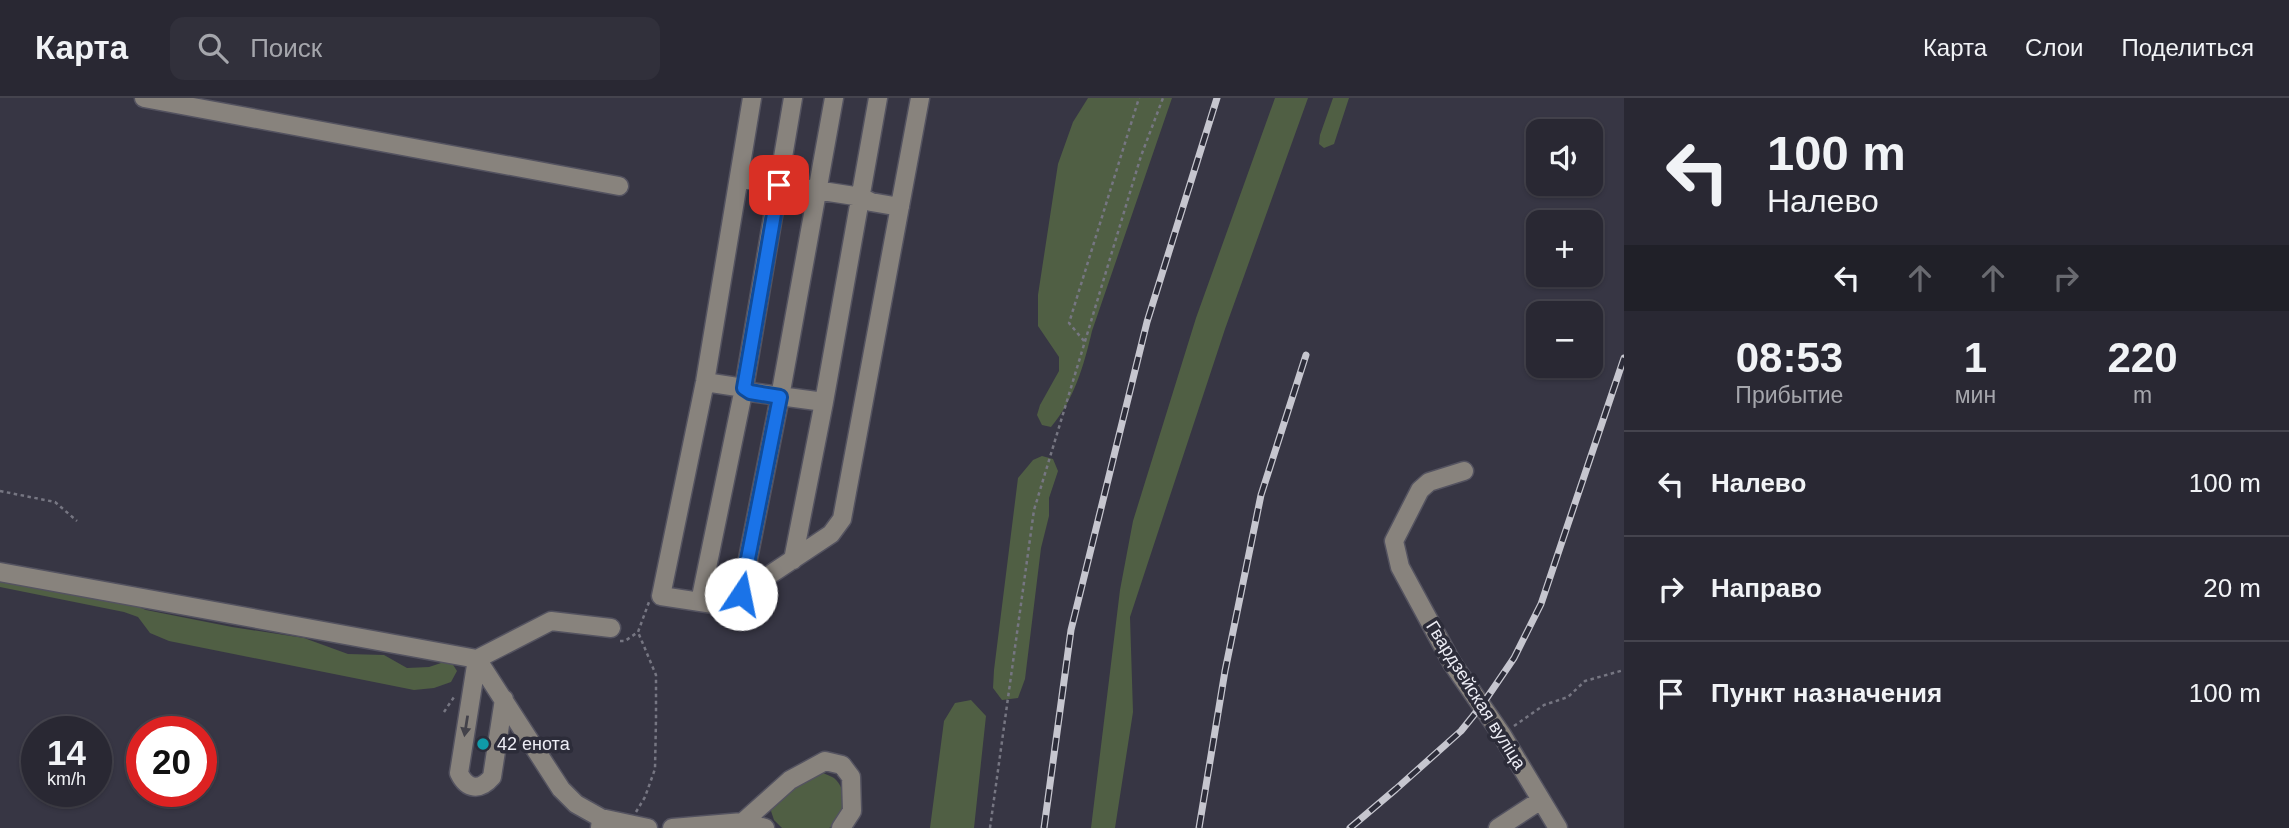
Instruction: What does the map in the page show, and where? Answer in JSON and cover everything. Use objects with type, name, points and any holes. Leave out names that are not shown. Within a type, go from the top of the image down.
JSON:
[{"type":"street","points":[[144,98],[619,186]]},
{"type":"street","points":[[752,98],[705,382],[661,596],[725,604],[831,534],[842,519],[920,98]]},
{"type":"street","points":[[700,602],[744,388],[793,98]]},
{"type":"street","points":[[741,594],[834,98]]},
{"type":"street","points":[[793,560],[878,98]]},
{"type":"street","points":[[739,178],[861,197],[871,202],[900,207]]},
{"type":"street","points":[[705,382],[744,388],[750,392],[824,402]]},
{"type":"street","name":"Гвардзейская вуліца","points":[[1464,471],[1429,482],[1420,490],[1394,541],[1400,567],[1452,663],[1502,735],[1558,828]]},
{"type":"street","points":[[0,572],[477,659],[551,621],[611,628]]},
{"type":"street","points":[[477,659],[561,789],[576,804],[601,823],[648,828]]},
{"type":"street","points":[[477,659],[458,773],[469,786],[477,788],[485,785],[492,777],[504,699]]},
{"type":"street","points":[[743,822],[790,780],[825,761],[842,765],[851,777],[852,811],[841,828]]},
{"type":"street","points":[[1498,828],[1541,800]]},
{"type":"street","points":[[673,828],[743,822],[765,828]]},
{"type":"path","points":[[1085,342],[1069,323],[1139,98]]},
{"type":"path","points":[[990,828],[1034,510],[1141,156],[1163,98]]},
{"type":"path","points":[[0,491],[55,502],[77,521]]},
{"type":"path","points":[[629,824],[645,797],[654,769],[656,675],[638,632]]},
{"type":"path","points":[[1502,735],[1544,705],[1568,697],[1585,681],[1624,670]]},
{"type":"green space","points":[[1088,98],[1172,98],[1077,382],[1051,427],[1042,425],[1037,415],[1059,371],[1059,357],[1038,326],[1038,295],[1058,164],[1073,122]]},
{"type":"green space","points":[[1275,98],[1308,98],[1225,329],[1130,617],[1133,712],[1115,828],[1091,828],[1120,590],[1133,521],[1196,318]]},
{"type":"green space","points":[[1333,98],[1349,98],[1334,144],[1324,148],[1319,144],[1320,135]]},
{"type":"green space","points":[[1042,456],[1053,459],[1058,471],[1049,498],[1049,516],[1041,548],[1025,679],[1018,698],[1002,700],[993,688],[994,670],[1018,478],[1033,460]]},
{"type":"green space","points":[[0,579],[119,599],[146,610],[304,638],[348,654],[384,655],[407,668],[429,667],[450,660],[457,671],[451,682],[434,688],[414,690],[169,641],[150,633],[138,617],[0,587]]},
{"type":"green space","points":[[971,700],[986,716],[974,828],[930,828],[944,721],[955,703]]},
{"type":"green space","points":[[823,773],[834,778],[842,790],[844,805],[839,819],[829,828],[782,828],[774,820],[771,811],[780,797],[800,781]]},
{"type":"railway","points":[[1044,828],[1071,630],[1147,322],[1217,98]]},
{"type":"railway","points":[[1199,828],[1225,671],[1261,495],[1306,355]]},
{"type":"railway","points":[[1350,828],[1461,731],[1514,658],[1541,604],[1624,358]]},
{"type":"place","name":"42 енота","points":[[483,744]]},
{"type":"route","points":[[741,594],[780,397],[750,392],[744,388],[779,185]]}]
